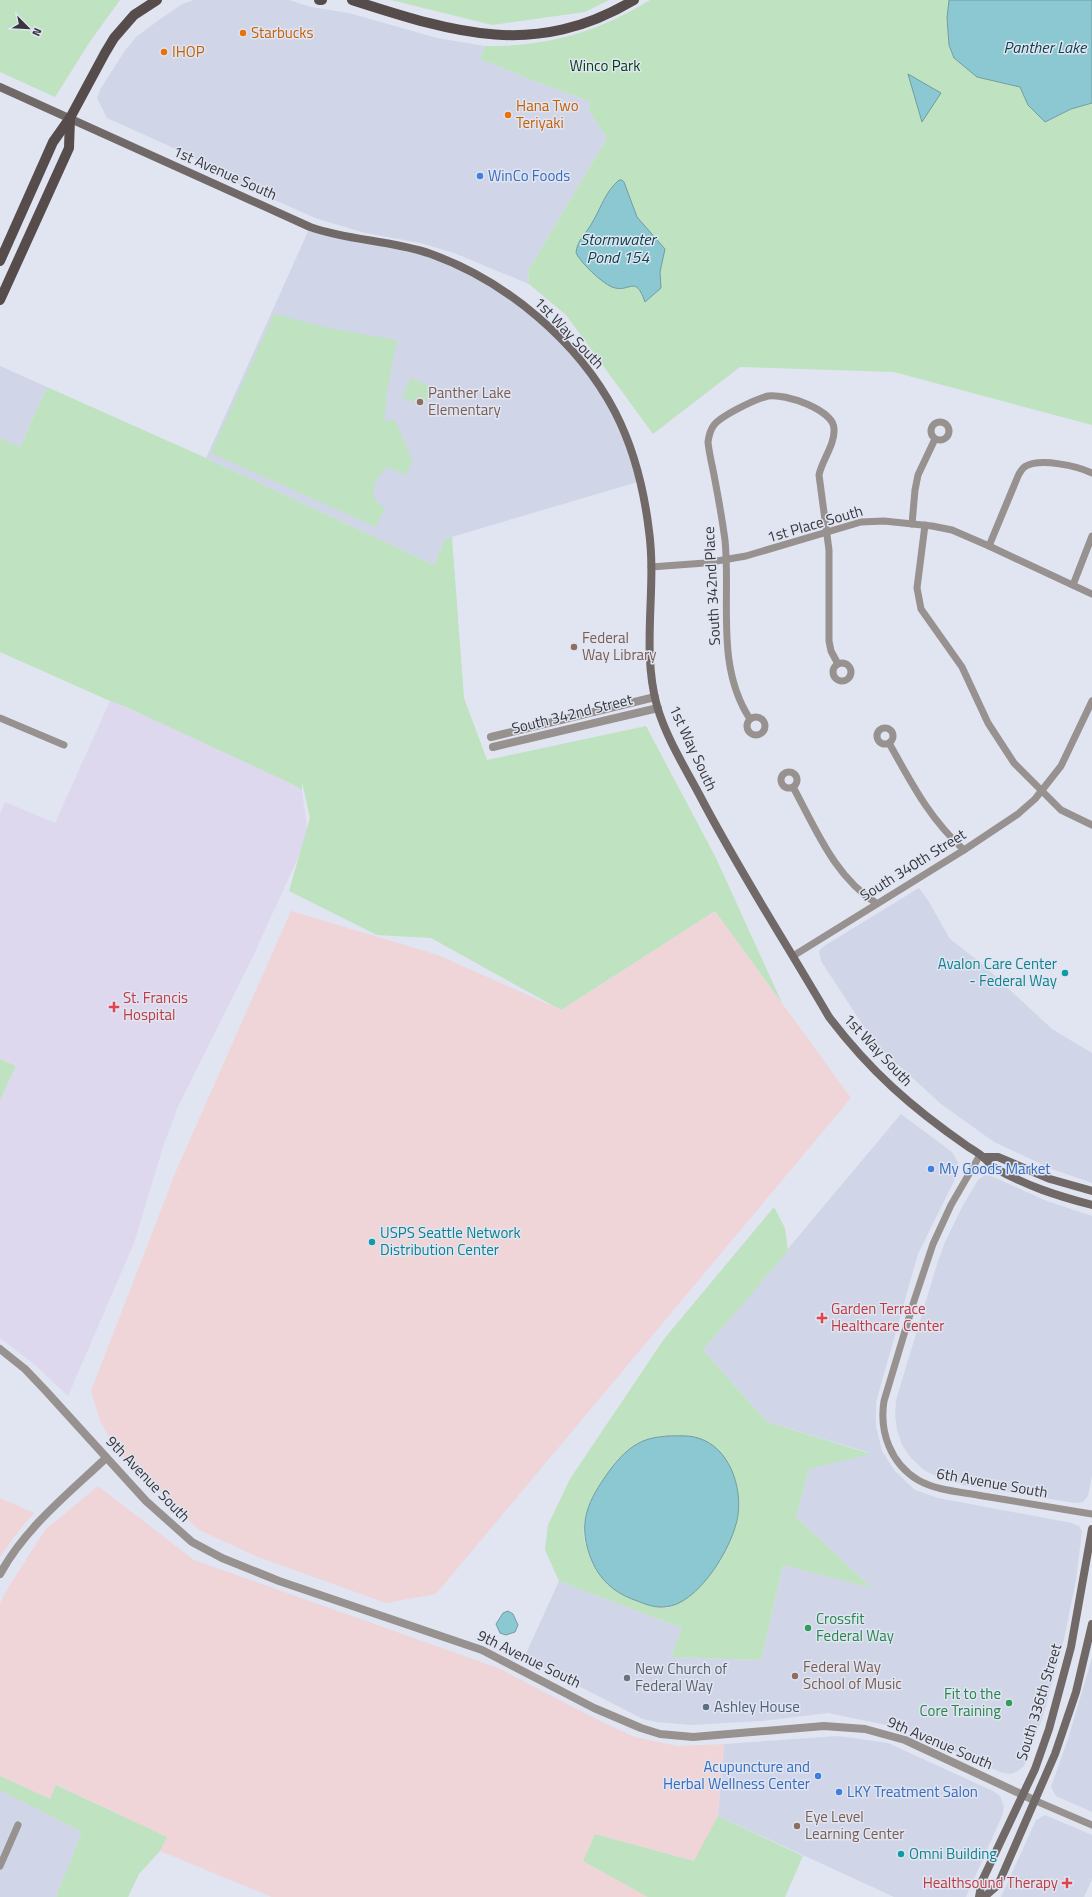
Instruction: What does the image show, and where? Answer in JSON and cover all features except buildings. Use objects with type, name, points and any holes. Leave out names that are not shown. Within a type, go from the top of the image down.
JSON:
[{"type":"main road","points":[[0,261],[53,142],[70,118],[114,38],[134,16],[157,0]]},
{"type":"main road","points":[[352,0],[396,14],[466,31],[495,36],[518,36],[550,32],[573,27],[600,18],[634,0]]},
{"type":"main road","name":"1st Avenue South","points":[[0,87],[310,227],[334,235],[404,246],[447,261]]},
{"type":"main road","points":[[0,300],[68,148],[70,118]]},
{"type":"main road","name":"1st Way South","points":[[447,261],[496,286],[525,306],[542,321],[580,361],[603,393],[624,431],[641,481],[650,534],[651,567],[649,652],[655,698],[658,708],[683,764],[719,833],[829,1017],[870,1067],[915,1108],[982,1156],[994,1167],[1038,1189],[1092,1205]]},
{"type":"main road","name":"1st Way South","points":[[982,1156],[998,1157],[1050,1179],[1092,1191]]},
{"type":"main road","name":"South 336th Street","points":[[979,1897],[982,1881],[1041,1752],[1064,1674],[1075,1627],[1092,1529]]},
{"type":"main road","name":"South 336th Street","points":[[984,1897],[998,1885],[1053,1760],[1069,1714],[1092,1624]]},
{"type":"street","name":"South 342nd Place","points":[[750,719],[744,709],[736,687],[729,655],[725,541],[709,451],[709,436],[713,427],[720,420],[768,396],[781,396],[814,408],[825,414],[832,421],[835,431],[820,467],[819,475],[828,531],[828,626],[831,651],[838,664]]},
{"type":"street","points":[[912,524],[918,475],[935,439]]},
{"type":"street","points":[[989,546],[1018,476],[1024,467],[1034,463],[1046,462],[1085,470],[1092,473]]},
{"type":"street","name":"1st Place South","points":[[651,567],[726,560],[764,552],[828,531],[872,521],[925,525],[952,530],[1092,594]]},
{"type":"street","points":[[925,525],[917,588],[922,609],[962,667],[988,723],[1007,755],[1061,810],[1092,825]]},
{"type":"street","points":[[1073,585],[1092,536]]},
{"type":"street","name":"South 342nd Street","points":[[491,737],[655,698]]},
{"type":"street","name":"South 340th Street","points":[[793,956],[876,903],[964,850],[1018,814],[1042,791],[1054,775],[1067,754],[1092,701]]},
{"type":"street","name":"South 342nd Street","points":[[493,747],[658,708]]},
{"type":"street","points":[[0,718],[64,746]]},
{"type":"street","points":[[889,743],[932,816],[946,834],[964,850]]},
{"type":"street","points":[[793,787],[832,860],[855,889],[876,903]]},
{"type":"street","name":"6th Avenue South","points":[[982,1156],[951,1205],[933,1244],[884,1401],[882,1422],[884,1432],[896,1460],[909,1473],[929,1485],[953,1491],[1092,1514]]},
{"type":"street","name":"9th Avenue South","points":[[0,1349],[30,1374],[146,1501],[192,1542],[222,1558],[286,1583],[482,1650],[632,1726],[660,1734],[693,1737],[824,1726],[865,1729],[905,1740],[1036,1801],[1092,1825]]},
{"type":"street","points":[[0,1574],[18,1546],[34,1526],[106,1458]]},
{"type":"street","points":[[0,1866],[18,1824]]},
{"type":"shaded area","points":[[194,0],[289,0],[311,7],[349,13],[437,38],[485,46],[480,59],[591,102],[588,109],[607,138],[528,271],[529,284],[454,253],[420,243],[365,233],[315,218],[214,173],[191,156],[107,118],[97,98],[101,88],[124,52],[136,37],[182,4]]},
{"type":"shaded area","name":"Panther Lake Elementary","points":[[310,227],[404,246],[465,269],[542,321],[603,393],[641,481],[445,539],[434,565],[206,458]]},
{"type":"shaded area","points":[[0,366],[47,387],[20,447],[0,438]]},
{"type":"shaded area","name":"St. Francis Hospital","points":[[110,701],[124,706],[302,790],[308,836],[254,954],[177,1109],[163,1147],[134,1243],[68,1396],[35,1365],[0,1338],[0,1100],[16,1066],[0,1059],[0,814],[5,802],[55,823]]},
{"type":"shaded area","points":[[919,888],[929,902],[950,939],[981,963],[1052,1029],[1092,1053],[1092,1183],[1052,1169],[994,1142],[941,1104],[882,1050],[864,1027],[821,961],[819,951],[824,946]]},
{"type":"shaded area","name":"USPS Seattle Network Distribution Center","points":[[291,911],[438,955],[561,1010],[715,911],[851,1098],[436,1594],[386,1603],[258,1557],[199,1530],[118,1452],[100,1421],[91,1391],[176,1171]]},
{"type":"shaded area","points":[[901,1114],[952,1152],[958,1162],[958,1173],[918,1254],[876,1402],[876,1426],[882,1451],[895,1471],[915,1490],[938,1498],[1072,1523],[1079,1526],[1082,1531],[1076,1580],[1064,1639],[1043,1716],[1024,1766],[1018,1771],[1010,1774],[1000,1772],[914,1734],[891,1726],[828,1713],[762,1721],[691,1725],[656,1722],[643,1719],[524,1658],[559,1581],[682,1628],[671,1657],[761,1660],[783,1565],[871,1587],[796,1517],[809,1469],[870,1453],[767,1422],[703,1350]]},
{"type":"shaded area","points":[[985,1175],[991,1176],[1047,1201],[1092,1216],[1092,1476],[1088,1496],[1083,1502],[1075,1503],[963,1485],[936,1476],[924,1470],[911,1458],[902,1445],[897,1430],[895,1415],[896,1400],[938,1261],[945,1242],[962,1207],[978,1180]]},
{"type":"shaded area","points":[[98,1486],[194,1560],[498,1668],[600,1721],[635,1737],[677,1746],[724,1744],[718,1816],[695,1861],[595,1834],[583,1861],[648,1897],[272,1897],[160,1851],[167,1837],[57,1785],[50,1799],[0,1776],[0,1604],[6,1591],[45,1530]]},
{"type":"shaded area","points":[[0,1498],[34,1513],[16,1534],[0,1557]]},
{"type":"shaded area","points":[[1092,1658],[1092,1812],[1056,1796],[1051,1787],[1068,1739]]},
{"type":"shaded area","points":[[838,1736],[888,1743],[993,1791],[1000,1796],[1004,1807],[1002,1816],[966,1897],[894,1897],[718,1816],[724,1744]]},
{"type":"shaded area","points":[[0,1790],[82,1832],[56,1897],[0,1897]]},
{"type":"shaded area","points":[[1045,1815],[1092,1835],[1092,1879],[1084,1897],[1001,1897],[1036,1820]]},
{"type":"green space","points":[[0,0],[120,0],[91,40],[55,97],[0,72]]},
{"type":"green space","points":[[391,0],[609,0],[585,12],[492,25]]},
{"type":"green space","name":"Winco Park","points":[[650,0],[949,0],[947,18],[949,45],[954,58],[977,77],[1020,87],[1028,105],[1045,122],[1071,109],[1092,103],[1092,425],[894,372],[740,367],[653,434],[566,315],[529,284],[528,271],[607,138],[588,109],[591,102],[480,59],[485,46],[529,44],[571,35],[611,21]]},
{"type":"green space","points":[[274,314],[329,328],[397,340],[386,397],[387,400],[384,421],[395,420],[412,460],[406,475],[388,467],[376,482],[373,494],[379,504],[385,508],[376,527],[211,453]]},
{"type":"green space","points":[[411,378],[432,387],[423,406],[402,397]]},
{"type":"green space","points":[[47,387],[206,458],[434,565],[445,539],[452,537],[464,698],[487,760],[646,726],[716,858],[782,1003],[715,911],[561,1010],[431,938],[377,935],[289,891],[310,818],[302,782],[302,790],[124,706],[0,652],[0,438],[20,447]]},
{"type":"green space","points":[[0,1059],[16,1066],[0,1100]]},
{"type":"green space","points":[[774,1207],[785,1228],[788,1251],[703,1350],[767,1422],[871,1454],[809,1469],[796,1517],[872,1588],[783,1565],[761,1660],[671,1657],[682,1628],[559,1581],[545,1550],[548,1525],[570,1479],[664,1339]],"holes":[[[619,1458],[738,1517],[725,1551],[713,1569],[679,1602],[675,1605],[664,1608],[644,1604],[628,1597],[609,1585],[595,1567],[587,1549],[584,1537],[584,1526],[589,1505],[600,1485]]]},
{"type":"green space","points":[[0,1776],[50,1799],[56,1785],[167,1837],[160,1851],[139,1874],[128,1897],[56,1897],[82,1832],[0,1790]]},
{"type":"green space","points":[[718,1816],[803,1856],[785,1897],[648,1897],[583,1861],[595,1834],[694,1861]]},
{"type":"water","name":"Panther Lake","points":[[949,0],[1092,0],[1092,103],[1071,109],[1045,122],[1028,105],[1020,87],[977,77],[954,58],[949,45],[947,18]]},
{"type":"water","points":[[908,74],[941,93],[922,122]]},
{"type":"water","name":"Stormwater Pond 154","points":[[619,180],[624,182],[637,217],[665,249],[660,272],[661,288],[645,302],[638,288],[635,286],[618,288],[608,285],[587,267],[576,253],[580,241],[592,223],[607,195]]},
{"type":"water","points":[[668,1436],[695,1437],[709,1443],[718,1450],[731,1469],[738,1492],[739,1504],[735,1528],[730,1542],[712,1572],[689,1596],[677,1604],[656,1607],[619,1593],[603,1580],[592,1561],[585,1538],[585,1527],[588,1507],[605,1477],[620,1458],[629,1449],[642,1441]]},
{"type":"water","points":[[508,1611],[513,1614],[518,1625],[515,1632],[506,1635],[500,1633],[496,1624],[503,1613]]},
{"type":"place","name":"Starbucks","points":[[243,33]]},
{"type":"place","name":"IHOP","points":[[164,52]]},
{"type":"place","name":"Hana Two Teriyaki","points":[[508,115]]},
{"type":"place","name":"WinCo Foods","points":[[480,176]]},
{"type":"place","name":"Panther Lake Elementary","points":[[420,402]]},
{"type":"place","name":"Federal Way Library","points":[[574,647]]},
{"type":"place","name":"Avalon Care Center - Federal Way","points":[[1065,973]]},
{"type":"place","name":"St. Francis Hospital","points":[[114,1007]]},
{"type":"place","name":"My Goods Market","points":[[931,1169]]},
{"type":"place","name":"USPS Seattle Network Distribution Center","points":[[372,1242]]},
{"type":"place","name":"Garden Terrace Healthcare Center","points":[[822,1318]]},
{"type":"place","name":"Crossfit Federal Way","points":[[808,1628]]},
{"type":"place","name":"Federal Way School of Music","points":[[795,1676]]},
{"type":"place","name":"New Church of Federal Way","points":[[627,1678]]},
{"type":"place","name":"Fit to the Core Training","points":[[1009,1703]]},
{"type":"place","name":"Ashley House","points":[[706,1707]]},
{"type":"place","name":"Acupuncture and Herbal Wellness Center","points":[[818,1776]]},
{"type":"place","name":"LKY Treatment Salon","points":[[839,1792]]},
{"type":"place","name":"Eye Level Learning Center","points":[[797,1826]]},
{"type":"place","name":"Omni Building","points":[[901,1854]]},
{"type":"place","name":"Healthsound Therapy","points":[[1067,1883]]}]
